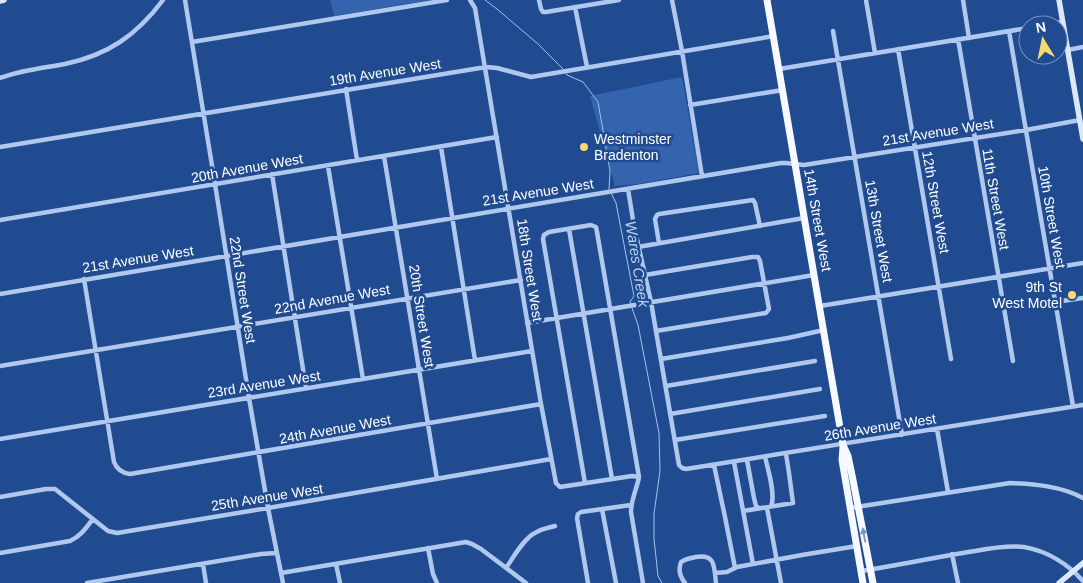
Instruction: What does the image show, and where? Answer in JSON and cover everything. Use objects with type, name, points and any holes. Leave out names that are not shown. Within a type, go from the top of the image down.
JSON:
[{"type":"main road","name":"14th Street West","points":[[767,0],[843,444],[859,507],[873,583]]},
{"type":"main road","points":[[1059,0],[1062,15]]},
{"type":"main road","points":[[1068,50],[1083,139]]},
{"type":"main road","name":"14th Street West","points":[[843,444],[842,460],[863,583]]},
{"type":"main road","points":[[1059,583],[1083,563]]},
{"type":"street","points":[[0,78],[21,71],[79,61],[108,50],[136,31],[163,0]]},
{"type":"street","name":"22nd Street West","points":[[185,0],[216,184],[237,327],[283,583]]},
{"type":"street","points":[[192,42],[447,0]]},
{"type":"street","name":"18th Street West","points":[[470,0],[475,8],[486,67],[527,323],[556,483],[560,487],[585,483]]},
{"type":"street","points":[[539,0],[543,12],[619,0]]},
{"type":"street","points":[[672,0],[702,176]]},
{"type":"street","points":[[866,0],[875,53]]},
{"type":"street","points":[[963,0],[969,38]]},
{"type":"street","points":[[575,7],[587,67]]},
{"type":"street","points":[[779,69],[1018,30]]},
{"type":"street","name":"13th Street West","points":[[833,31],[902,435]]},
{"type":"street","name":"10th Street West","points":[[1009,31],[1073,406]]},
{"type":"street","name":"19th Avenue West","points":[[0,147],[486,67],[531,77],[774,36]]},
{"type":"street","name":"11th Street West","points":[[958,40],[1013,361]]},
{"type":"street","points":[[1068,50],[1083,47]]},
{"type":"street","name":"12th Street West","points":[[898,49],[951,359]]},
{"type":"street","points":[[346,89],[357,160]]},
{"type":"street","points":[[690,105],[783,90]]},
{"type":"street","name":"21st Avenue West","points":[[0,294],[702,176],[786,163],[804,165],[1026,130],[1080,116]]},
{"type":"street","name":"20th Avenue West","points":[[0,220],[497,137]]},
{"type":"street","points":[[441,147],[475,360]]},
{"type":"street","name":"20th Street West","points":[[384,156],[437,479]]},
{"type":"street","points":[[328,166],[363,379]]},
{"type":"street","points":[[272,174],[306,388]]},
{"type":"street","points":[[628,189],[638,247],[651,302],[675,440],[825,416]]},
{"type":"street","points":[[658,243],[655,217],[659,214],[753,200],[760,226]]},
{"type":"street","points":[[638,247],[804,218]]},
{"type":"street","points":[[639,477],[632,476],[585,483],[543,239],[544,235],[549,232],[591,225],[596,227],[639,477],[637,490],[631,505],[644,583]]},
{"type":"street","points":[[569,229],[612,479]]},
{"type":"street","points":[[644,275],[752,256],[758,257],[760,260],[768,311],[656,331]]},
{"type":"street","points":[[820,306],[1083,263]]},
{"type":"street","points":[[527,323],[814,275]]},
{"type":"street","points":[[84,279],[107,421]]},
{"type":"street","name":"22nd Avenue West","points":[[0,366],[521,280]]},
{"type":"street","points":[[1055,302],[1083,298]]},
{"type":"street","points":[[661,359],[788,338],[824,330]]},
{"type":"street","name":"23rd Avenue West","points":[[0,439],[532,351]]},
{"type":"street","points":[[666,386],[815,361]]},
{"type":"street","points":[[670,414],[820,389]]},
{"type":"street","name":"24th Avenue West","points":[[107,421],[116,466],[121,472],[132,474],[541,404]]},
{"type":"street","name":"26th Avenue West","points":[[675,440],[679,465],[686,469],[1083,405]]},
{"type":"street","points":[[937,429],[948,492]]},
{"type":"street","points":[[743,511],[793,503],[786,454]]},
{"type":"street","points":[[765,457],[773,503],[769,507]]},
{"type":"street","name":"25th Avenue West","points":[[0,497],[55,489],[108,531],[117,533],[551,459]]},
{"type":"street","points":[[747,460],[756,506],[760,508]]},
{"type":"street","points":[[734,462],[753,564]]},
{"type":"street","points":[[714,465],[735,568]]},
{"type":"street","points":[[850,508],[1001,484],[1041,485],[1083,498]]},
{"type":"street","points":[[588,583],[577,518],[578,514],[580,512],[631,505]]},
{"type":"street","points":[[769,507],[781,583]]},
{"type":"street","points":[[602,509],[616,583]]},
{"type":"street","points":[[0,553],[70,541],[82,533],[93,519]]},
{"type":"street","points":[[506,568],[532,535],[540,530],[555,526]]},
{"type":"street","points":[[281,573],[466,542],[475,546],[526,583]]},
{"type":"street","points":[[715,573],[727,572],[753,564],[857,546]]},
{"type":"street","points":[[861,571],[952,554],[1012,546],[1045,553],[1074,571],[1083,581]]},
{"type":"street","points":[[428,548],[433,574],[437,583]]},
{"type":"street","points":[[87,583],[261,554],[277,553]]},
{"type":"street","points":[[952,554],[958,583]]},
{"type":"street","points":[[685,583],[681,578],[681,562],[704,556],[713,562],[716,583]]},
{"type":"street","points":[[203,564],[206,583]]},
{"type":"street","points":[[336,564],[340,583]]},
{"type":"street","points":[[127,576],[129,583]]},
{"type":"shaded area","points":[[330,0],[430,0],[334,16]]},
{"type":"shaded area","points":[[682,77],[699,173],[638,184],[615,186],[590,96]]},
{"type":"waterway","name":"Wares Creek","points":[[485,0],[538,44],[563,69]]},
{"type":"waterway","name":"Wares Creek","points":[[565,72],[567,75],[583,82],[598,102],[610,171],[609,189]]},
{"type":"waterway","name":"Wares Creek","points":[[611,193],[616,203],[634,296],[630,302],[631,304]]},
{"type":"waterway","name":"Wares Creek","points":[[632,308],[638,325],[659,433],[660,471],[654,514],[654,539],[658,576],[662,583]]},
{"type":"place","name":"Westminster Bradenton","points":[[584,147]]},
{"type":"place","name":"9th St West Motel","points":[[1072,295]]}]
